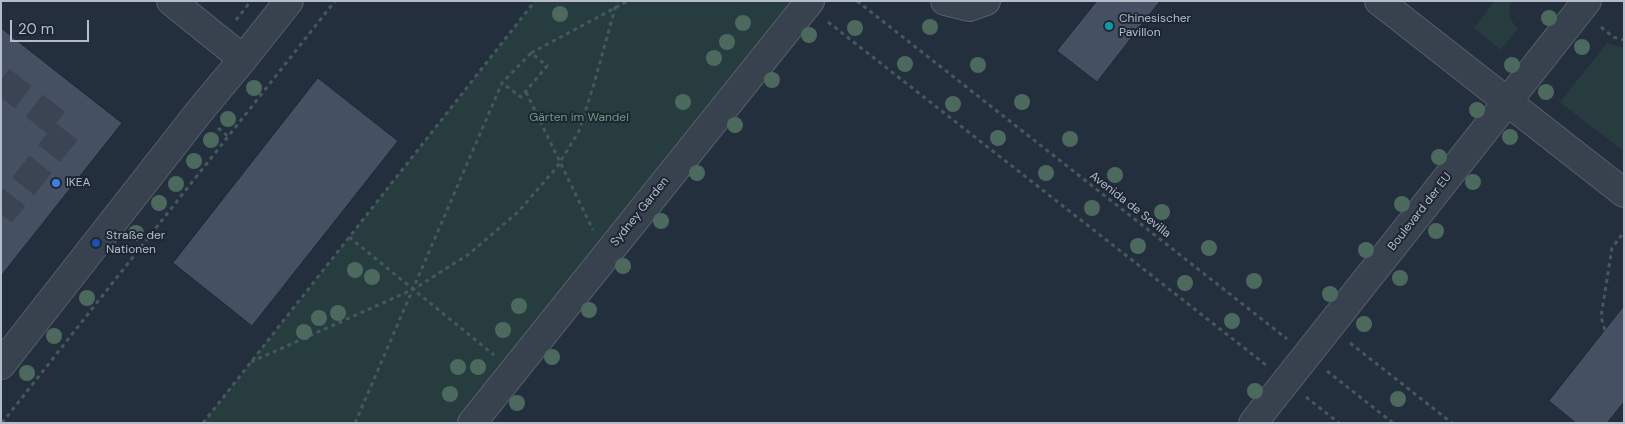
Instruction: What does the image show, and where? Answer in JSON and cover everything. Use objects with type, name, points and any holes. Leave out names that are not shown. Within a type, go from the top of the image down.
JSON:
[{"type":"street","points":[[171,1],[243,59]]},
{"type":"street","points":[[199,1],[208,32]]},
{"type":"street","points":[[1,365],[289,1]]},
{"type":"street","points":[[945,1],[969,6],[986,1]]},
{"type":"street","points":[[1379,1],[1624,193]]},
{"type":"street","name":"Boulevard der EU","points":[[1253,423],[1587,1]]},
{"type":"street","name":"Sydney Garden","points":[[472,423],[808,3]]},
{"type":"path","points":[[2,423],[334,1]]},
{"type":"path","points":[[203,423],[535,1]]},
{"type":"path","points":[[250,362],[414,289],[469,254],[518,212],[560,163],[579,131],[617,1]]},
{"type":"path","points":[[355,423],[502,82],[531,53],[628,1]]},
{"type":"path","name":"Avenida de Sevilla","points":[[857,1],[1393,423]]},
{"type":"path","points":[[808,3],[1339,423]]},
{"type":"path","points":[[502,82],[521,97],[526,92],[547,66],[531,53]]},
{"type":"path","points":[[526,92],[605,255]]},
{"type":"path","points":[[1604,330],[1601,317],[1612,248],[1624,232]]},
{"type":"path","points":[[349,237],[513,371]]},
{"type":"path","points":[[1329,326],[1452,423]]},
{"type":"green space","name":"Gärten im Wandel","points":[[535,1],[810,1],[472,423],[203,423]]},
{"type":"green space","points":[[1495,1],[1511,1],[1510,16],[1518,29],[1501,50],[1474,28]]},
{"type":"green space","points":[[1607,43],[1624,48],[1624,152],[1560,102]]},
{"type":"building","name":"Chinesischer Pavillon","points":[[1097,1],[1160,1],[1097,82],[1057,51]]},
{"type":"building","points":[[1,28],[122,123],[1,276]]},
{"type":"building","points":[[318,78],[398,141],[252,326],[173,263]]},
{"type":"building","points":[[1624,306],[1624,402],[1607,423],[1576,423],[1549,401]]},
{"type":"tunnel","points":[[1,80],[67,131],[1,214]]},
{"type":"place","name":"Chinesischer Pavillon","points":[[1109,26]]},
{"type":"place","name":"IKEA","points":[[56,183]]},
{"type":"place","name":"Straße der Nationen","points":[[96,243]]}]
